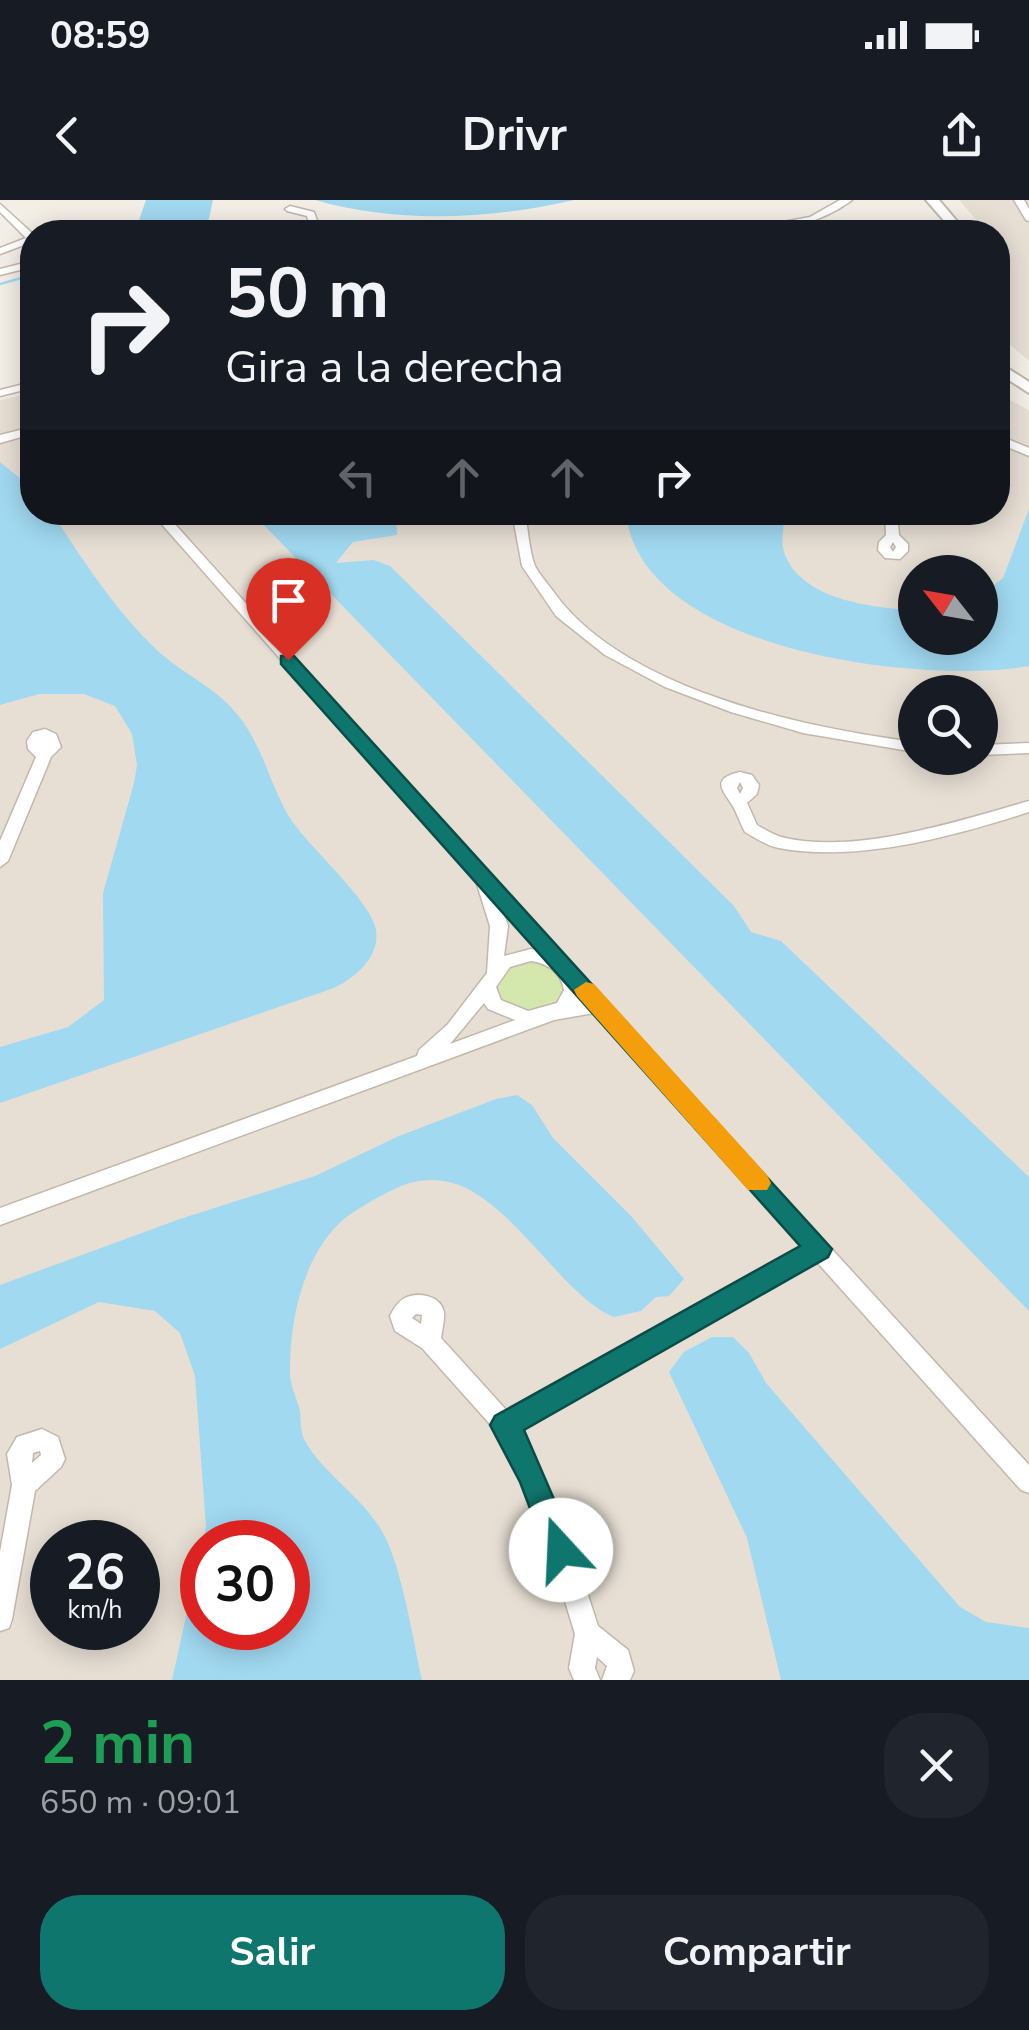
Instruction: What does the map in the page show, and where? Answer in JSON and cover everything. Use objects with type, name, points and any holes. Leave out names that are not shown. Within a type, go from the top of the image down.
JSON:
[{"type":"street","points":[[807,220],[847,200]]},
{"type":"street","points":[[932,200],[950,220]]},
{"type":"street","points":[[944,200],[961,220]]},
{"type":"street","points":[[1019,200],[1029,218]]},
{"type":"street","points":[[0,206],[20,226]]},
{"type":"street","points":[[290,209],[311,214],[313,220]]},
{"type":"street","points":[[169,525],[1029,1482]]},
{"type":"street","points":[[520,525],[526,558],[553,600],[602,646],[638,668],[750,716],[843,739],[898,745]]},
{"type":"street","points":[[892,525],[894,537]]},
{"type":"street","points":[[998,749],[1029,748]]},
{"type":"street","points":[[0,861],[44,756]]},
{"type":"street","points":[[739,802],[744,824],[755,834],[794,844],[836,846],[926,837],[1029,806]]},
{"type":"street","points":[[484,879],[500,926],[490,978],[494,1004],[514,1016],[599,1005]]},
{"type":"street","points":[[0,1217],[396,1072],[552,1014],[562,1008],[574,990],[568,971],[545,957],[531,955],[504,962],[472,1010],[437,1047],[396,1072]]},
{"type":"street","points":[[505,1425],[819,1249]]},
{"type":"street","points":[[430,1340],[505,1425],[553,1524],[588,1634],[582,1668],[587,1680]]},
{"type":"street","points":[[0,1619],[24,1485]]},
{"type":"street","points":[[588,1634],[619,1659],[621,1670],[615,1680]]},
{"type":"shaded area","points":[[959,200],[1029,200],[1029,361],[1010,344],[1010,220],[976,220]]},
{"type":"shaded area","points":[[20,396],[20,525],[1010,525],[1010,400],[1029,410],[1029,1680],[0,1680],[0,400]]},
{"type":"green space","points":[[536,961],[548,963],[569,982],[558,1006],[524,1012],[504,1003],[497,986],[505,970]]},
{"type":"water","points":[[146,200],[213,200],[209,220],[139,220]]},
{"type":"water","points":[[315,200],[574,200],[478,215],[411,216]]},
{"type":"water","points":[[0,462],[20,478],[20,525],[60,525],[128,620],[159,652],[222,699],[241,719],[288,815],[372,918],[376,940],[365,965],[334,988],[0,1103],[0,1047],[68,1027],[104,1000],[103,893],[137,765],[132,734],[115,706],[84,694],[39,694],[0,705]]},
{"type":"water","points":[[1029,509],[1029,666],[982,671],[923,670],[859,663],[793,649],[732,628],[680,598],[643,560],[630,525],[783,525],[784,552],[805,581],[840,598],[898,609],[898,655],[998,655],[998,582],[1003,578]]},
{"type":"water","points":[[264,525],[397,525],[397,535],[353,542],[336,563],[374,560],[390,566],[734,906],[751,932],[781,941],[1029,1177],[1029,1311]]},
{"type":"water","points":[[517,1095],[532,1105],[553,1138],[631,1216],[684,1279],[669,1296],[656,1297],[641,1311],[614,1317],[578,1292],[480,1196],[445,1181],[407,1184],[341,1222],[313,1259],[304,1282],[293,1329],[291,1380],[305,1441],[375,1520],[390,1547],[422,1680],[172,1680],[180,1644],[180,1650],[310,1650],[310,1520],[205,1520],[195,1376],[180,1333],[155,1311],[99,1302],[0,1349],[0,1285],[180,1219],[315,1176],[399,1136],[496,1099]]},
{"type":"water","points":[[712,1337],[733,1337],[749,1353],[766,1383],[960,1607],[986,1622],[1029,1628],[1029,1680],[781,1680],[747,1538],[669,1372],[684,1352]]},
{"type":"waterway","points":[[0,284],[20,278]]},
{"type":"slow traffic","points":[[586,990],[757,1183]]},
{"type":"route","points":[[288,660],[819,1249],[505,1425],[532,1476],[561,1550]]}]
